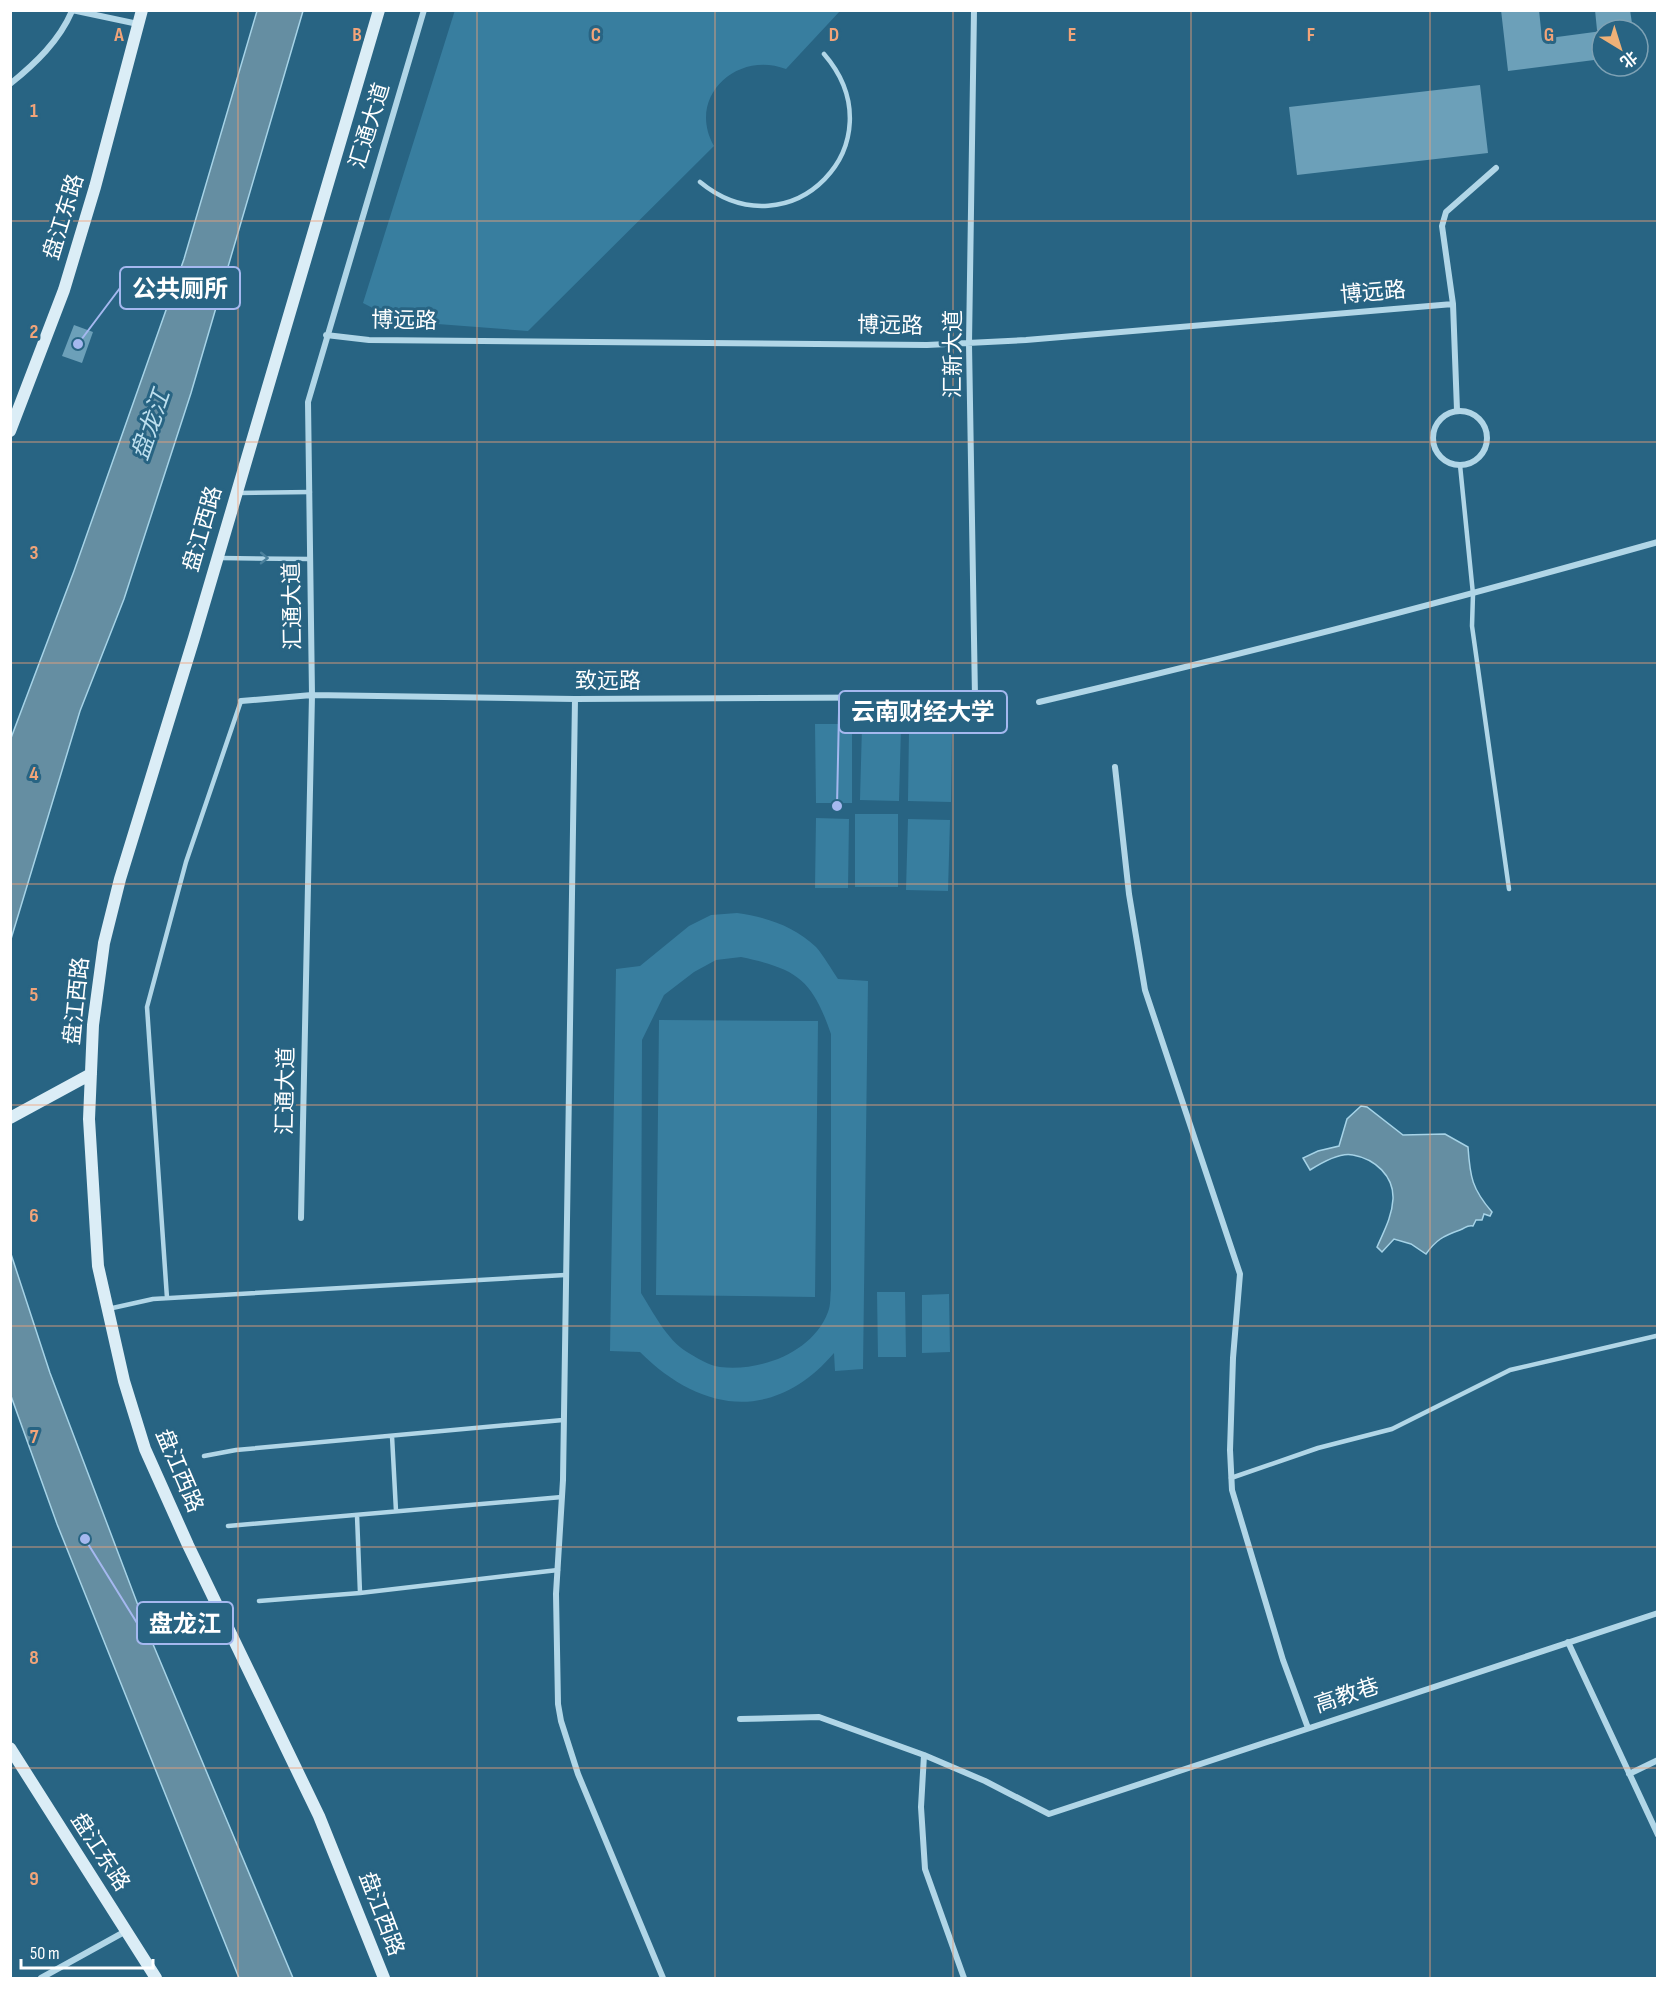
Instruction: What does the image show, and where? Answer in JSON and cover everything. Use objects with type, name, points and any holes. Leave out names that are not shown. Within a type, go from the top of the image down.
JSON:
[{"type":"street","name":"盘江东路","points":[[10,431],[64,290],[95,187],[142,10]]},
{"type":"street","name":"盘江西路","points":[[379,10],[120,879],[103,955],[93,1025],[89,1119],[98,1266],[124,1381],[145,1449],[188,1545],[319,1816],[384,1978]]},
{"type":"street","name":"汇通大道","points":[[301,1218],[312,696],[308,402],[326,334],[424,10]]},
{"type":"street","name":"汇新大道","points":[[974,10],[969,344],[975,697]]},
{"type":"street","points":[[10,84],[36,63],[65,27],[72,11],[138,24]]},
{"type":"street","points":[[1457,410],[1453,304],[1443,240],[1444,219],[1446,212],[1496,168]]},
{"type":"street","name":"博远路","points":[[326,334],[397,340],[969,344],[1453,304]]},
{"type":"street","points":[[1457,410],[1470,412],[1479,417],[1488,436],[1487,445],[1479,458],[1460,465],[1449,463],[1439,456],[1432,440],[1433,430],[1440,419],[1448,412],[1457,410]]},
{"type":"street","points":[[1039,702],[1192,667],[1473,594],[1658,542]]},
{"type":"street","name":"致远路","points":[[241,701],[312,696],[575,699],[975,697]]},
{"type":"street","points":[[575,699],[562,1497],[558,1570],[558,1693],[561,1721],[578,1774],[663,1978]]},
{"type":"street","points":[[1115,767],[1129,894],[1145,990],[1240,1274],[1233,1358],[1232,1490],[1279,1649],[1308,1728]]},
{"type":"street","points":[[10,1118],[91,1074]]},
{"type":"street","name":"高教巷","points":[[924,1755],[986,1781],[1049,1814],[1658,1613]]},
{"type":"street","points":[[1568,1642],[1658,1835]]},
{"type":"street","points":[[740,1719],[819,1717],[924,1755],[921,1807],[925,1869],[964,1978]]},
{"type":"street","name":"盘江东路","points":[[10,1748],[156,1978]]},
{"type":"street","points":[[1629,1774],[1658,1760]]},
{"type":"street","points":[[41,1978],[126,1931]]},
{"type":"lane","points":[[700,182],[725,199],[755,207],[786,203],[814,190],[825,180],[843,154],[848,140],[850,116],[848,93],[842,79],[824,54]]},
{"type":"lane","points":[[1460,465],[1473,594],[1475,649],[1509,889]]},
{"type":"lane","points":[[236,493],[310,492]]},
{"type":"lane","points":[[217,558],[310,559]]},
{"type":"lane","points":[[166,1298],[147,1007],[186,862],[241,701]]},
{"type":"lane","points":[[108,1309],[166,1298],[565,1275]]},
{"type":"lane","points":[[1232,1478],[1318,1448],[1392,1429],[1510,1371],[1656,1336]]},
{"type":"lane","points":[[204,1456],[236,1450],[563,1420]]},
{"type":"lane","points":[[392,1436],[396,1511]]},
{"type":"lane","points":[[228,1526],[562,1497]]},
{"type":"lane","points":[[357,1515],[360,1593]]},
{"type":"lane","points":[[259,1601],[360,1593],[558,1570]]},
{"type":"shaded area","points":[[455,10],[840,11],[786,69],[768,65],[750,66],[734,72],[721,82],[712,95],[707,111],[707,128],[714,146],[528,331],[398,321],[363,303]]},
{"type":"shaded area","points":[[815,724],[852,724],[852,803],[816,803]]},
{"type":"shaded area","points":[[862,726],[901,727],[899,801],[860,800]]},
{"type":"shaded area","points":[[909,731],[952,731],[951,802],[908,801]]},
{"type":"shaded area","points":[[855,814],[898,814],[898,887],[855,887]]},
{"type":"shaded area","points":[[816,818],[849,819],[848,888],[815,888]]},
{"type":"shaded area","points":[[908,819],[950,820],[948,891],[906,890]]},
{"type":"shaded area","points":[[737,913],[758,917],[789,928],[816,947],[838,979],[868,981],[863,1369],[835,1371],[834,1353],[811,1376],[787,1391],[762,1400],[737,1402],[712,1398],[688,1388],[663,1372],[640,1352],[610,1351],[616,969],[640,966],[689,926],[711,915]],"holes":[[[741,957],[776,966],[800,979],[817,1000],[831,1034],[830,1303],[821,1326],[798,1348],[784,1356],[752,1366],[720,1367],[703,1361],[680,1347],[661,1325],[641,1293],[642,1040],[664,995],[694,972],[716,960]]]},
{"type":"shaded area","points":[[659,1020],[818,1021],[815,1297],[656,1295]]},
{"type":"shaded area","points":[[877,1292],[905,1292],[906,1357],[878,1357]]},
{"type":"shaded area","points":[[949,1294],[950,1352],[922,1353],[922,1295]]},
{"type":"water","points":[[257,11],[303,11],[191,393],[124,599],[80,711],[11,939],[11,738],[74,571],[184,259]]},
{"type":"water","points":[[1361,1106],[1367,1107],[1403,1135],[1445,1134],[1468,1147],[1473,1182],[1492,1212],[1490,1216],[1484,1214],[1482,1220],[1476,1220],[1473,1226],[1467,1226],[1444,1237],[1426,1254],[1411,1244],[1394,1239],[1382,1252],[1377,1247],[1389,1218],[1393,1199],[1390,1183],[1382,1170],[1369,1160],[1348,1154],[1331,1159],[1310,1170],[1303,1158],[1318,1151],[1339,1146],[1347,1119]]},
{"type":"water","points":[[10,1251],[50,1373],[150,1637],[293,1978],[239,1978],[57,1524],[11,1396]]},
{"type":"building","points":[[1501,10],[1539,10],[1542,39],[1590,33],[1590,61],[1508,71]]},
{"type":"building","points":[[1595,10],[1630,10],[1631,18],[1596,18]]},
{"type":"building","points":[[1480,85],[1488,153],[1297,175],[1289,107]]},
{"type":"building","points":[[74,325],[93,332],[82,363],[62,356]]},
{"type":"place","name":"公共厕所","points":[[78,344]]},
{"type":"place","name":"云南财经大学","points":[[837,806]]},
{"type":"place","name":"盘龙江","points":[[85,1539]]}]
